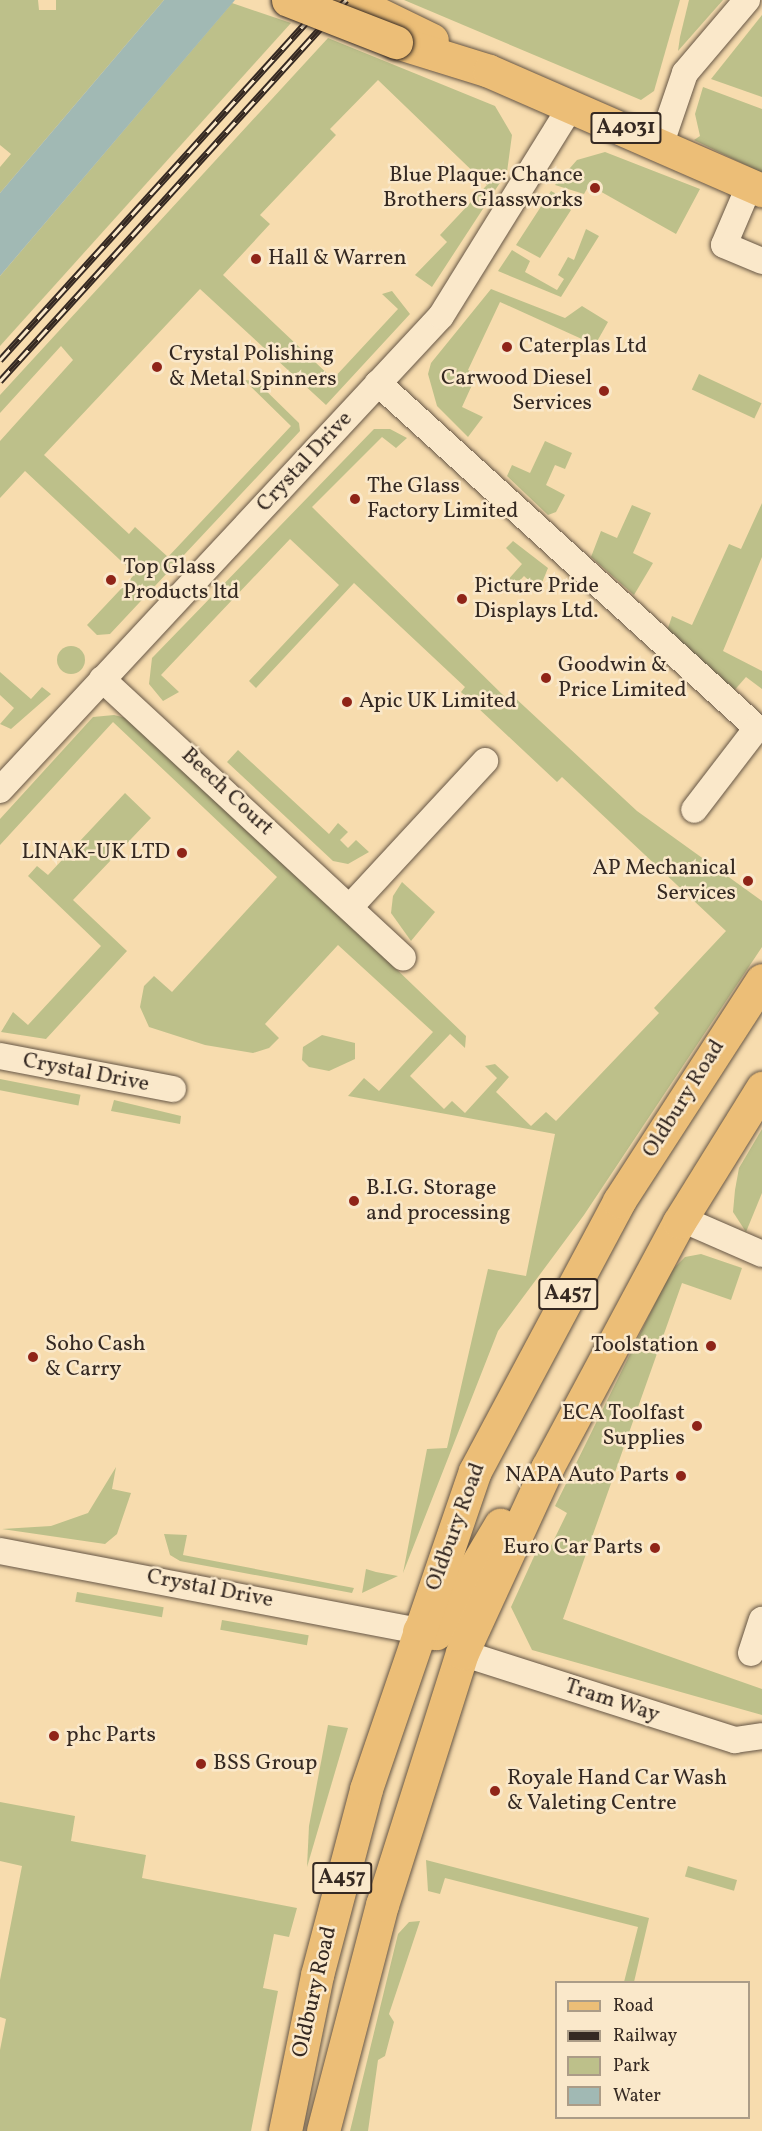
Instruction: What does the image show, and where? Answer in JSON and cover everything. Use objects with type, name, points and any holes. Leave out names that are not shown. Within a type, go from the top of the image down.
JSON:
[{"type":"main road","name":"A4031","points":[[288,0],[403,35],[661,143],[756,187]]},
{"type":"main road","name":"A4031","points":[[350,0],[403,35]]},
{"type":"main road","name":"Oldbury Road","points":[[285,2131],[317,1975],[366,1789],[475,1471],[619,1201],[762,980]]},
{"type":"main road","name":"Oldbury Road","points":[[323,2131],[382,1905],[462,1653],[547,1468],[681,1219],[762,1089]]},
{"type":"main road","points":[[419,1631],[436,1633],[502,1521],[547,1468]]},
{"type":"street","points":[[661,143],[685,73],[747,0]]},
{"type":"street","name":"Crystal Drive","points":[[0,790],[448,307],[572,105]]},
{"type":"street","points":[[756,187],[724,245],[762,261]]},
{"type":"street","points":[[378,383],[757,728],[694,810]]},
{"type":"street","name":"Beech Court","points":[[102,679],[403,958]]},
{"type":"street","points":[[350,907],[485,761]]},
{"type":"street","name":"Crystal Drive","points":[[0,1056],[173,1089]]},
{"type":"street","points":[[681,1219],[762,1254]]},
{"type":"street","name":"Crystal Drive","points":[[0,1551],[419,1631]]},
{"type":"street","points":[[751,1653],[762,1620]]},
{"type":"street","name":"Tram Way","points":[[462,1653],[735,1740],[762,1736]]},
{"type":"green space","points":[[0,0],[38,0],[39,10],[56,10],[56,0],[164,0],[0,193],[0,167],[11,154],[0,145]]},
{"type":"green space","points":[[404,0],[680,0],[654,91],[641,100]]},
{"type":"green space","points":[[689,0],[723,0],[678,51],[680,37]]},
{"type":"green space","points":[[232,3],[291,23],[0,346],[0,276]]},
{"type":"green space","points":[[762,15],[762,97],[711,79]]},
{"type":"green space","points":[[328,38],[495,106],[512,135],[507,172],[432,287],[415,275],[447,242],[440,235],[487,185],[378,80],[330,129],[336,135],[260,215],[270,224],[223,275],[333,379],[398,309],[382,294],[392,291],[410,314],[326,405],[200,289],[44,455],[129,534],[135,527],[168,557],[291,426],[244,380],[256,381],[299,423],[300,431],[110,634],[97,635],[87,625],[135,574],[25,471],[0,498],[0,441],[73,360],[61,346],[0,413],[0,395]]},
{"type":"green space","points":[[703,87],[762,109],[762,173],[694,140],[700,136],[695,114]]},
{"type":"green space","points":[[605,152],[700,189],[676,234],[589,185],[584,194],[555,185],[577,160]]},
{"type":"green space","points":[[551,191],[568,200],[565,206],[571,210],[540,258],[516,245]]},
{"type":"green space","points":[[586,229],[599,236],[561,297],[498,271],[512,250],[530,261],[525,272],[557,290],[564,279],[558,275],[568,257],[574,260]]},
{"type":"green space","points":[[491,289],[565,318],[582,306],[608,322],[595,345],[500,302],[468,370],[477,374],[462,407],[483,417],[468,437],[437,406],[428,374],[431,363]]},
{"type":"green space","points":[[699,374],[762,403],[754,419],[692,389]]},
{"type":"green space","points":[[374,429],[390,429],[407,438],[396,448],[382,437],[312,507],[507,699],[512,695],[637,811],[762,901],[762,947],[584,1215],[498,1331],[403,1573],[427,1449],[447,1448],[488,1269],[526,1276],[555,1134],[348,1096],[364,1078],[379,1091],[433,1032],[338,945],[265,1024],[279,1038],[269,1048],[253,1053],[205,1045],[149,1027],[140,1007],[144,986],[154,976],[172,992],[277,877],[113,722],[0,845],[0,819],[93,717],[114,715],[126,718],[288,865],[466,1036],[465,1048],[450,1034],[410,1076],[444,1109],[452,1101],[465,1113],[497,1078],[485,1066],[495,1064],[509,1077],[496,1092],[531,1126],[546,1112],[556,1121],[659,1013],[654,1008],[726,931],[562,777],[557,782],[461,692],[465,687],[354,583],[256,688],[249,681],[339,585],[290,539],[161,675],[179,692],[163,701],[149,684],[152,658]]},
{"type":"green space","points":[[545,441],[572,453],[565,469],[555,465],[546,485],[565,495],[556,512],[548,515],[507,476],[512,465],[530,473]]},
{"type":"green space","points":[[762,503],[762,557],[723,651],[762,671],[762,689],[746,677],[732,693],[667,631],[672,616],[692,625],[729,544],[741,549]]},
{"type":"green space","points":[[632,505],[651,513],[633,553],[653,563],[634,595],[591,557],[601,531],[617,538]]},
{"type":"green space","points":[[513,541],[548,568],[539,590],[524,576],[512,589],[505,583],[522,564],[506,548]]},
{"type":"green space","points":[[71,646],[81,650],[85,660],[81,670],[71,674],[61,670],[57,660],[61,650]]},
{"type":"green space","points":[[0,672],[31,699],[42,687],[51,694],[11,729],[0,724],[14,708],[0,695]]},
{"type":"green space","points":[[238,750],[329,834],[338,823],[348,832],[340,840],[348,848],[356,840],[369,852],[348,864],[333,861],[227,762]]},
{"type":"green space","points":[[125,793],[151,818],[73,900],[127,951],[46,1039],[1,1032],[13,1012],[28,1025],[101,946],[28,876],[37,866],[48,875]]},
{"type":"green space","points":[[402,882],[435,912],[411,941],[391,913],[393,896]]},
{"type":"green space","points":[[322,1035],[355,1043],[355,1059],[329,1071],[309,1067],[302,1060],[303,1047]]},
{"type":"green space","points":[[0,1079],[80,1095],[78,1105],[0,1090]]},
{"type":"green space","points":[[114,1100],[181,1116],[180,1124],[111,1111]]},
{"type":"green space","points":[[762,1129],[762,1193],[746,1232],[733,1212],[735,1190],[739,1168]]},
{"type":"green space","points":[[701,1254],[742,1268],[731,1300],[682,1283],[563,1619],[762,1689],[762,1715],[532,1650],[511,1607],[537,1550],[547,1554],[567,1513],[555,1506],[671,1271],[685,1257]]},
{"type":"green space","points":[[116,1467],[112,1489],[131,1493],[117,1534],[105,1544],[2,1529],[51,1526],[88,1513]]},
{"type":"green space","points":[[164,1534],[187,1535],[183,1555],[354,1588],[352,1593],[180,1561],[170,1555]]},
{"type":"green space","points":[[366,1569],[376,1572],[398,1576],[362,1593]]},
{"type":"green space","points":[[77,1592],[164,1607],[162,1617],[75,1602]]},
{"type":"green space","points":[[222,1620],[309,1635],[307,1645],[220,1630]]},
{"type":"green space","points":[[328,1725],[348,1728],[307,1867],[309,1826]]},
{"type":"green space","points":[[0,1802],[75,1816],[71,1841],[146,1855],[142,1878],[297,1908],[289,1937],[274,1934],[263,1988],[278,1991],[251,2131],[0,2131],[0,2050],[6,2019],[0,2017],[0,1980],[22,1866],[0,1861]]},
{"type":"green space","points":[[426,1860],[649,1918],[634,1981],[624,1981],[638,1927],[445,1878],[440,1894],[428,1891]]},
{"type":"green space","points":[[688,1866],[737,1880],[734,1891],[685,1877]]},
{"type":"green space","points":[[420,1921],[389,2014],[394,2022],[385,2056],[378,2060],[368,2131],[350,2131],[398,1934],[409,1922]]},
{"type":"water","points":[[164,0],[235,0],[0,276],[0,193]]},
{"type":"railway","points":[[0,360],[327,0]]},
{"type":"railway","points":[[0,381],[346,0]]},
{"type":"place","name":"Blue Plaque: Chance Brothers Glassworks","points":[[595,188]]},
{"type":"place","name":"Hall & Warren","points":[[256,259]]},
{"type":"place","name":"Caterplas Ltd","points":[[507,347]]},
{"type":"place","name":"Crystal Polishing & Metal Spinners","points":[[157,367]]},
{"type":"place","name":"Carwood Diesel Services","points":[[604,391]]},
{"type":"place","name":"The Glass Factory Limited","points":[[355,499]]},
{"type":"place","name":"Top Glass Products ltd","points":[[111,580]]},
{"type":"place","name":"Picture Pride Displays Ltd.","points":[[462,599]]},
{"type":"place","name":"Goodwin & Price Limited","points":[[546,678]]},
{"type":"place","name":"Apic UK Limited","points":[[347,702]]},
{"type":"place","name":"LINAK-UK LTD","points":[[182,853]]},
{"type":"place","name":"AP Mechanical Services","points":[[748,881]]},
{"type":"place","name":"B.I.G. Storage and processing","points":[[354,1201]]},
{"type":"place","name":"Toolstation","points":[[711,1346]]},
{"type":"place","name":"Soho Cash & Carry","points":[[33,1357]]},
{"type":"place","name":"ECA Toolfast Supplies","points":[[697,1426]]},
{"type":"place","name":"NAPA Auto Parts","points":[[681,1476]]},
{"type":"place","name":"Euro Car Parts","points":[[655,1548]]},
{"type":"place","name":"phc Parts","points":[[54,1736]]},
{"type":"place","name":"BSS Group","points":[[201,1764]]},
{"type":"place","name":"Royale Hand Car Wash & Valeting Centre","points":[[495,1791]]}]
